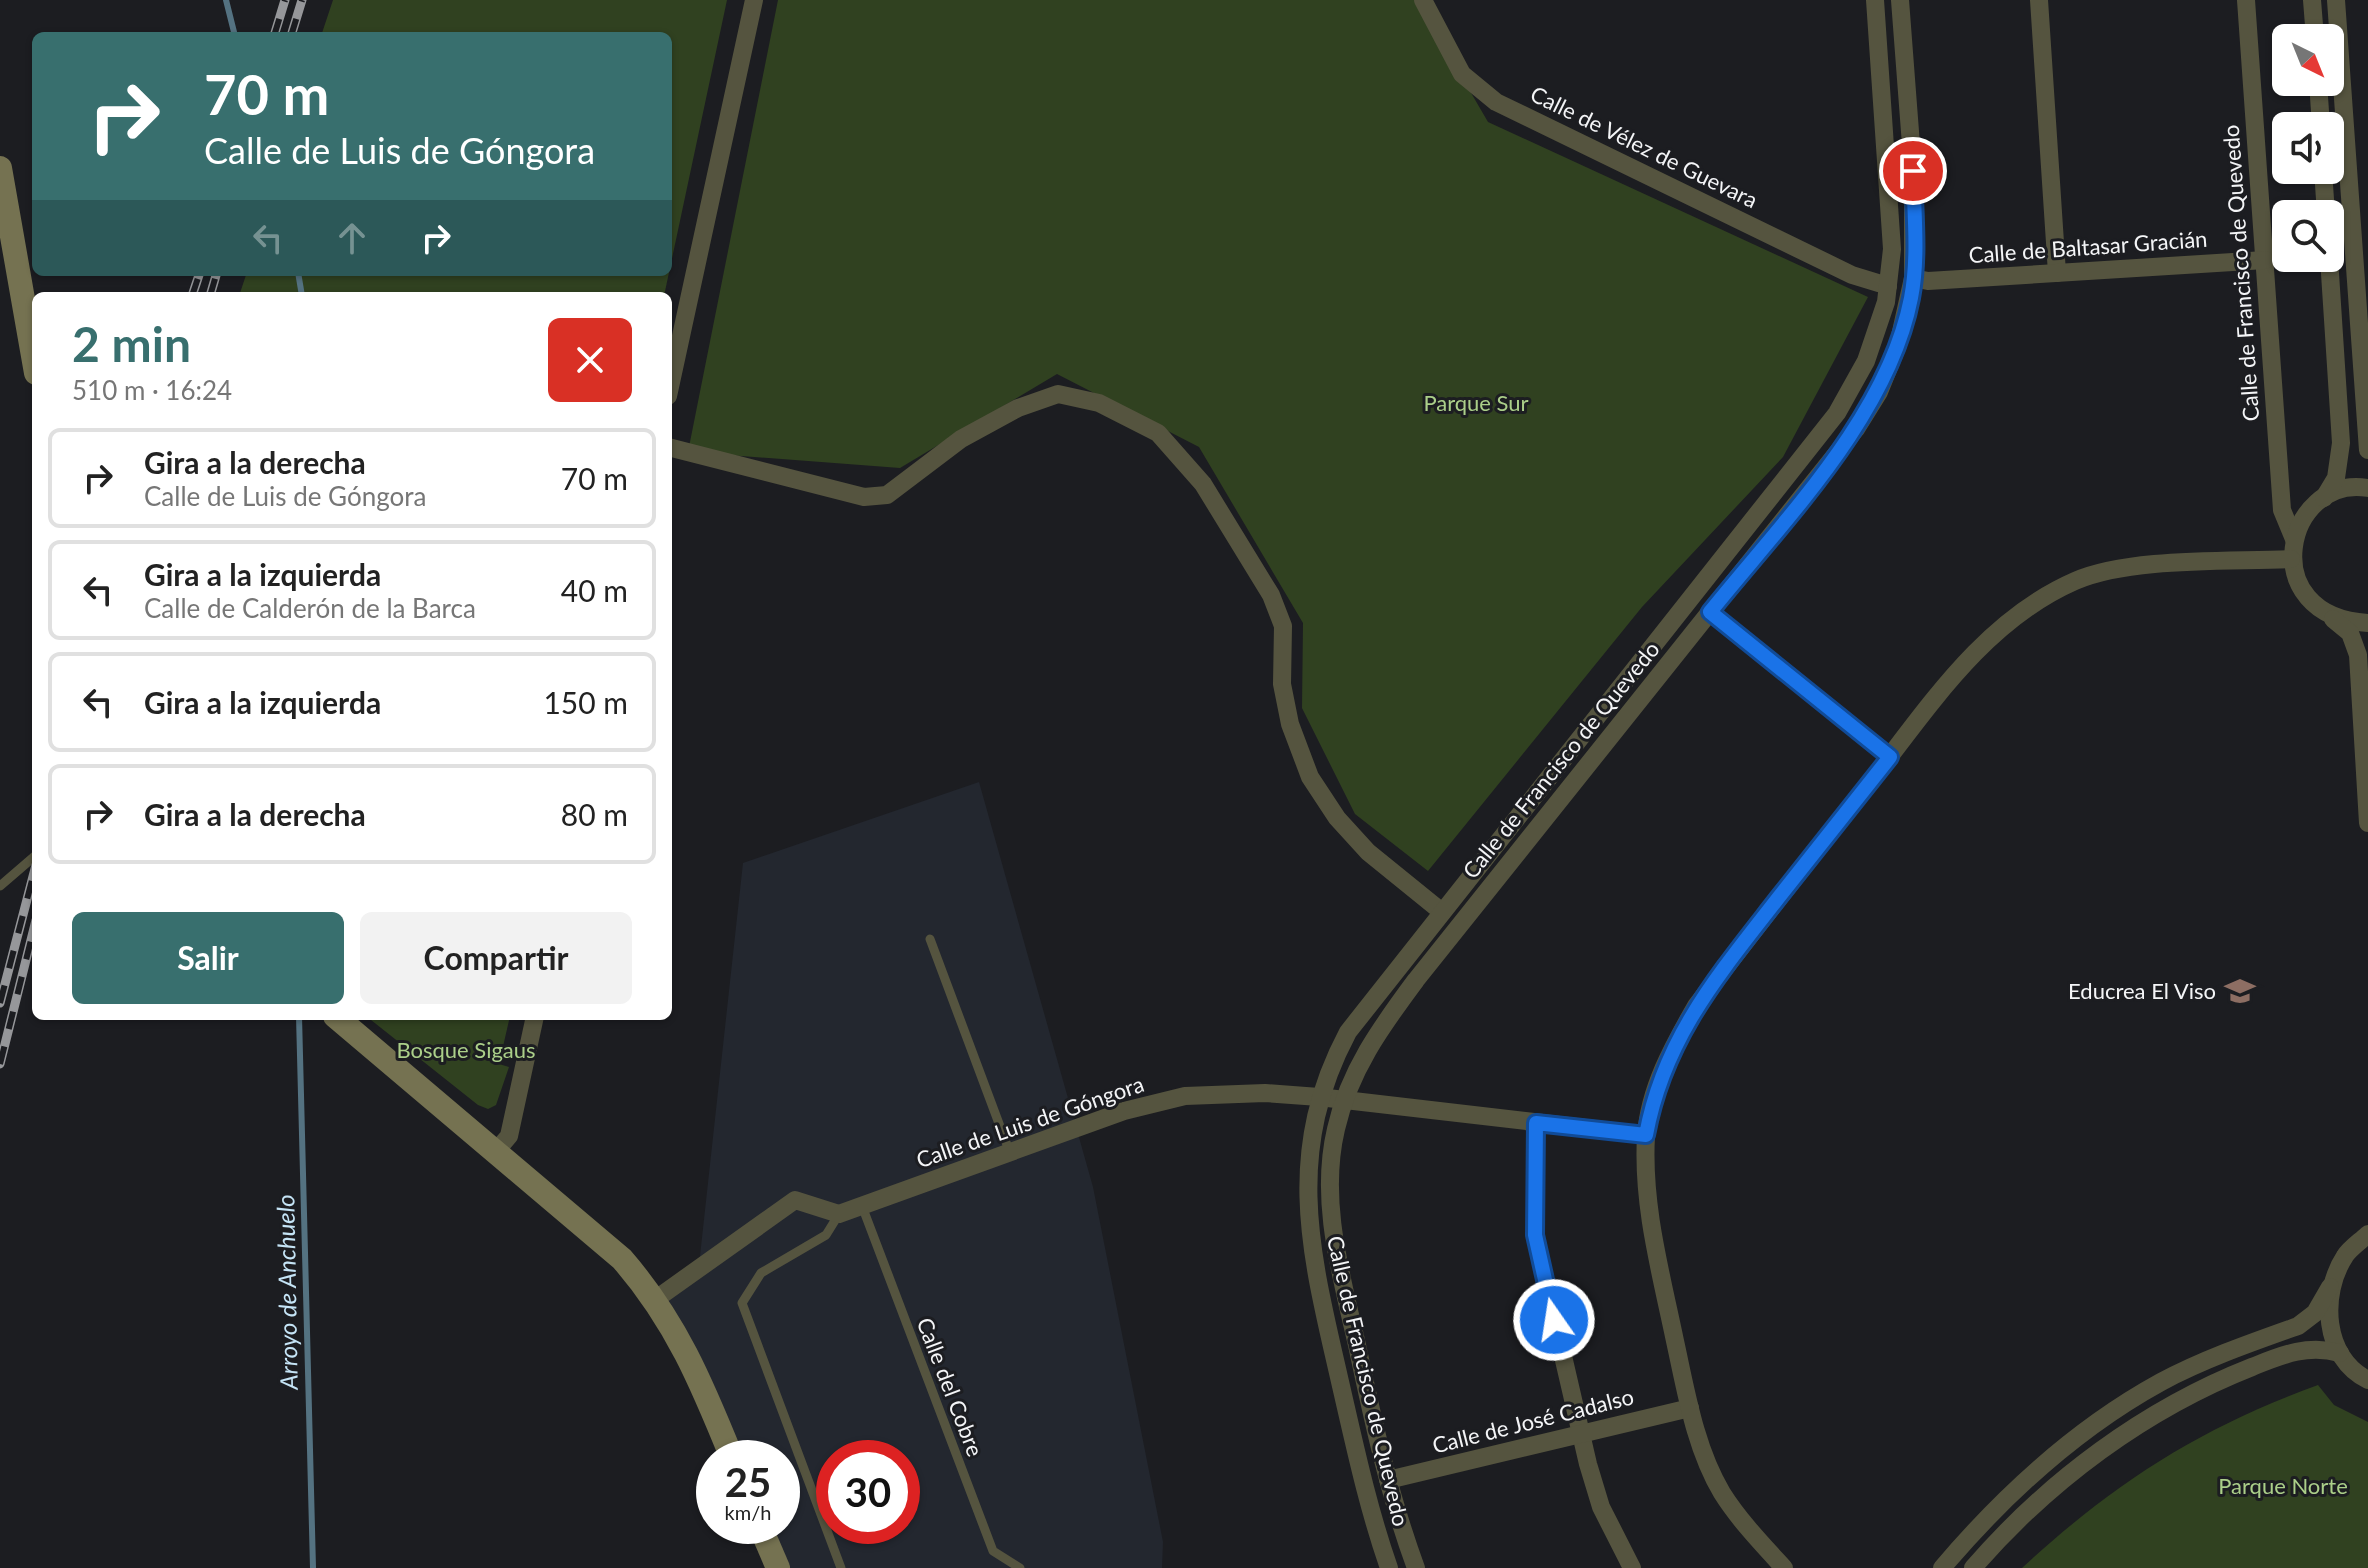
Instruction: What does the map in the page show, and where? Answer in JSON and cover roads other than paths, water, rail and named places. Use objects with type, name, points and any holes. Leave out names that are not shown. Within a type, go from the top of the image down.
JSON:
[{"type":"street","points":[[672,378],[754,0]]},
{"type":"street","name":"Calle de Vélez de Guevara","points":[[1423,0],[1462,74],[1496,102],[1852,275],[1888,286]]},
{"type":"street","name":"Calle de Francisco de Quevedo","points":[[1389,1568],[1371,1518],[1310,1245],[1307,1173],[1319,1097],[1348,1032],[1837,413],[1866,361],[1888,286],[1892,249],[1875,0]]},
{"type":"street","name":"Calle de Francisco de Quevedo","points":[[1416,1568],[1388,1480],[1332,1231],[1330,1173],[1336,1128],[1368,1045],[1416,980],[1856,429],[1879,392],[1898,345],[1913,278],[1913,171],[1900,0]]},
{"type":"street","points":[[2039,0],[2057,273]]},
{"type":"street","name":"Calle de Francisco de Quevedo","points":[[2246,0],[2282,510],[2294,539]]},
{"type":"street","points":[[2312,0],[2314,24]]},
{"type":"street","points":[[2336,0],[2368,450]]},
{"type":"street","points":[[0,168],[32,350]]},
{"type":"street","name":"Calle de Baltasar Gracián","points":[[1913,278],[1928,281],[2265,260]]},
{"type":"street","points":[[2330,272],[2341,443],[2336,478],[2324,498],[2307,514],[2294,539],[2291,559],[2302,591],[2350,633],[2358,655],[2368,823]]},
{"type":"street","points":[[672,448],[864,497],[887,495],[961,439],[1018,408],[1058,394],[1099,403],[1158,433],[1203,484],[1271,595],[1283,626],[1282,684],[1290,724],[1310,777],[1337,818],[1368,852],[1442,912]]},
{"type":"street","points":[[2324,498],[2348,488],[2368,488]]},
{"type":"street","points":[[1784,1568],[1749,1531],[1720,1491],[1690,1408],[1649,1217],[1646,1135],[1652,1102],[1669,1053],[1696,1006],[1890,757],[1981,644],[2025,608],[2078,580],[2139,566],[2291,559]]},
{"type":"street","points":[[1710,612],[1890,757]]},
{"type":"street","points":[[2331,617],[2368,623]]},
{"type":"street","points":[[340,1020],[622,1259],[656,1299],[699,1377],[725,1440]]},
{"type":"street","points":[[497,1150],[509,1136],[534,1020]]},
{"type":"street","name":"Calle de Luis de Góngora","points":[[839,1214],[1124,1111],[1185,1096],[1265,1093],[1319,1097],[1646,1135]]},
{"type":"street","points":[[1536,1123],[1535,1235],[1580,1434],[1601,1507],[1632,1568]]},
{"type":"street","points":[[656,1299],[795,1200],[839,1214]]},
{"type":"street","points":[[1942,1568],[1981,1522],[2041,1467],[2095,1424],[2161,1382],[2298,1326],[2315,1313],[2346,1254],[2368,1234]]},
{"type":"street","points":[[2330,1287],[2328,1321],[2340,1353],[2359,1375],[2368,1380]]},
{"type":"street","points":[[1973,1568],[1999,1538],[2057,1484],[2109,1445],[2175,1404],[2224,1378],[2292,1351],[2317,1348],[2340,1353]]},
{"type":"street","name":"Calle de José Cadalso","points":[[1388,1480],[1690,1408]]},
{"type":"street","points":[[768,1544],[778,1568]]},
{"type":"lane","points":[[0,886],[32,858]]},
{"type":"lane","points":[[930,939],[1010,1153]]},
{"type":"lane","name":"Calle del Cobre","points":[[862,1206],[993,1551],[1020,1568]]},
{"type":"lane","points":[[839,1214],[826,1235],[761,1273],[742,1303],[841,1568]]},
{"type":"waterway","name":"Arroyo de Anchuelo","points":[[226,0],[234,32]]},
{"type":"waterway","name":"Arroyo de Anchuelo","points":[[299,276],[301,292]]},
{"type":"waterway","name":"Arroyo de Anchuelo","points":[[299,1020],[313,1568]]},
{"type":"railway","points":[[275,32],[285,0]]},
{"type":"railway","points":[[292,32],[302,0]]},
{"type":"railway","points":[[193,292],[199,276]]},
{"type":"railway","points":[[211,292],[216,276]]},
{"type":"railway","points":[[0,1003],[32,880]]},
{"type":"railway","points":[[0,1064],[32,936]]},
{"type":"place","name":"Educrea El Viso","points":[[2240,991]]},
{"type":"park label","name":"Parque Sur","points":[[1476,403]]},
{"type":"park label","name":"Bosque Sigaus","points":[[466,1050]]},
{"type":"park label","name":"Parque Norte","points":[[2283,1486]]}]
